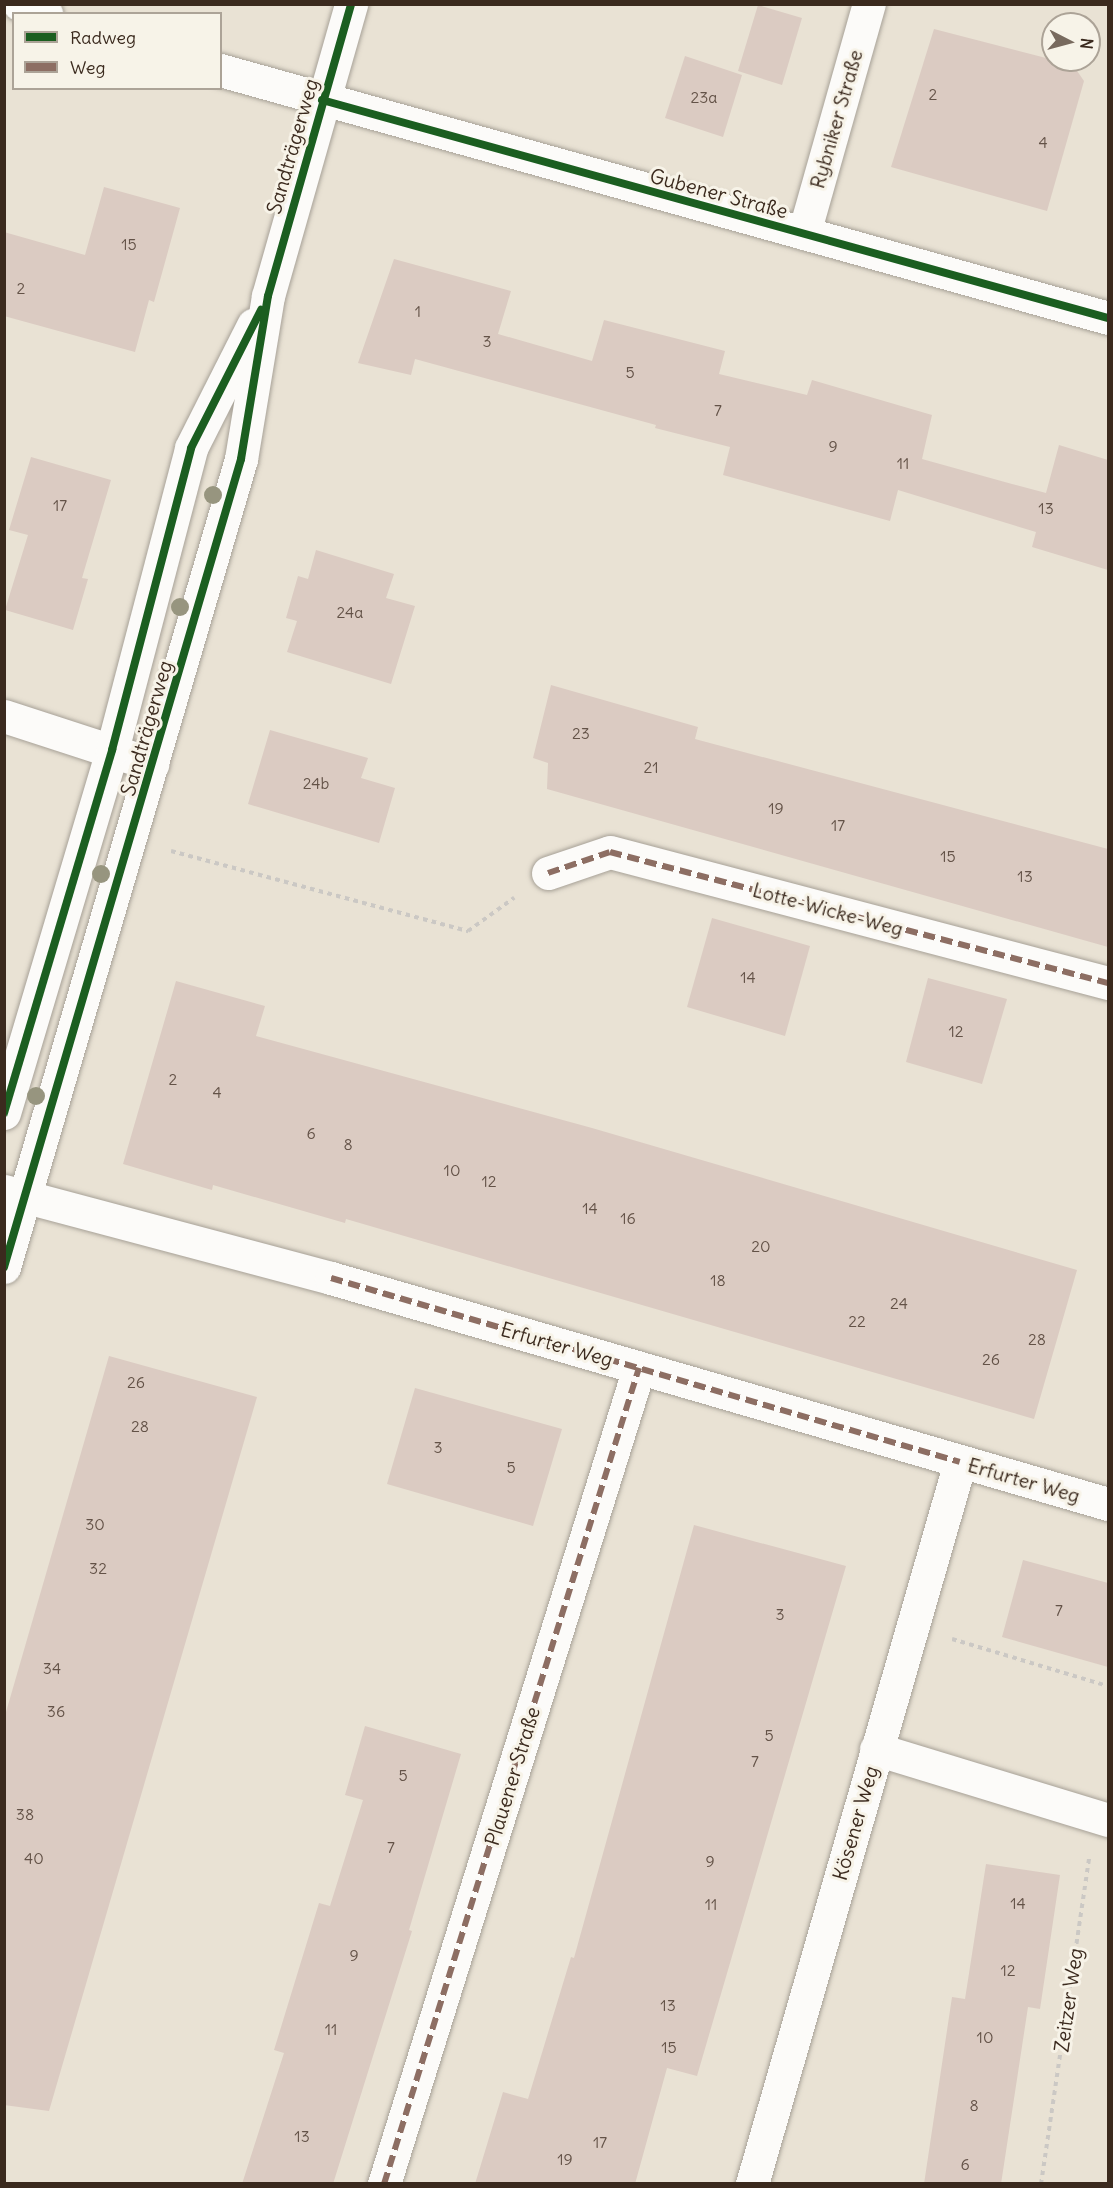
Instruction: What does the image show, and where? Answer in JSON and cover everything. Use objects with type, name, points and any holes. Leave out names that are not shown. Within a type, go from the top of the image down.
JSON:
[{"type":"street","points":[[19,4],[41,12]]},
{"type":"street","name":"Sandträgerweg","points":[[4,1267],[15,1194],[133,840],[152,764],[241,459],[268,296],[351,4]]},
{"type":"street","name":"Rybniker Straße","points":[[804,233],[869,4]]},
{"type":"street","name":"Gubener Straße","points":[[222,71],[1108,318]]},
{"type":"street","name":"Sandträgerweg","points":[[4,1113],[112,750],[191,448],[268,296]]},
{"type":"street","points":[[4,716],[152,764]]},
{"type":"street","name":"Lotte-Wicke-Weg","points":[[548,873],[610,852],[1108,983]]},
{"type":"street","name":"Erfurter Weg","points":[[15,1194],[331,1278],[1108,1504]]},
{"type":"street","name":"Plauener Straße","points":[[384,2184],[639,1368]]},
{"type":"street","name":"Kösener Weg","points":[[752,2184],[960,1462]]},
{"type":"street","points":[[876,1749],[1102,1818]]},
{"type":"path","points":[[133,840],[468,931],[548,873]]},
{"type":"path","points":[[911,1627],[1108,1686]]},
{"type":"building","points":[[758,5],[802,18],[782,85],[738,71]]},
{"type":"building","points":[[934,29],[1041,57],[1041,72],[1078,72],[1084,81],[1047,211],[891,167]]},
{"type":"building","points":[[685,56],[742,75],[723,137],[665,118]]},
{"type":"building","points":[[104,187],[180,208],[154,302],[149,300],[135,352],[4,316],[4,232],[85,255]]},
{"type":"building","points":[[394,259],[511,291],[498,334],[592,361],[604,320],[725,351],[719,374],[807,395],[812,380],[932,415],[922,459],[1046,493],[1059,445],[1108,460],[1108,570],[1032,547],[1036,532],[898,490],[890,521],[723,475],[730,447],[655,428],[656,425],[415,359],[411,375],[358,363]]},
{"type":"building","points":[[31,457],[111,480],[82,578],[88,579],[73,630],[5,610],[28,535],[9,530]]},
{"type":"building","points":[[316,550],[394,574],[386,598],[415,606],[391,684],[287,652],[297,621],[286,618],[298,576],[308,579]]},
{"type":"building","points":[[551,685],[698,727],[695,739],[1108,849],[1108,947],[547,789],[548,763],[533,758]]},
{"type":"building","points":[[270,730],[368,758],[361,778],[395,788],[379,843],[248,804]]},
{"type":"building","points":[[712,918],[810,946],[785,1036],[687,1007]]},
{"type":"building","points":[[928,978],[1007,999],[982,1084],[906,1062]]},
{"type":"building","points":[[176,981],[265,1006],[256,1036],[592,1128],[1077,1270],[1034,1419],[346,1219],[345,1223],[213,1185],[212,1190],[123,1164]]},
{"type":"building","points":[[109,1356],[257,1397],[49,2111],[4,2105],[4,1719]]},
{"type":"building","points":[[415,1388],[562,1429],[533,1526],[387,1484]]},
{"type":"building","points":[[694,1525],[846,1566],[697,2076],[667,2068],[635,2184],[475,2184],[503,2092],[528,2099],[571,1957],[574,1958]]},
{"type":"building","points":[[1023,1560],[1108,1583],[1108,1667],[1002,1637]]},
{"type":"building","points":[[365,1726],[461,1754],[409,1930],[412,1931],[333,2184],[242,2184],[284,2053],[274,2050],[319,1903],[330,1906],[363,1800],[345,1795]]},
{"type":"building","points":[[986,1864],[1060,1875],[1040,2009],[1028,2007],[1001,2184],[924,2184],[952,1997],[965,1999]]},
{"type":"marked path","points":[[548,873],[610,852],[1108,983]]},
{"type":"marked path","points":[[331,1278],[960,1462]]},
{"type":"marked path","points":[[384,2184],[639,1368]]},
{"type":"cycle path","points":[[4,1267],[241,459],[268,296],[351,4]]},
{"type":"cycle path","points":[[322,100],[1108,318]]},
{"type":"cycle path","points":[[4,1113],[112,750],[191,448],[261,310]]}]
